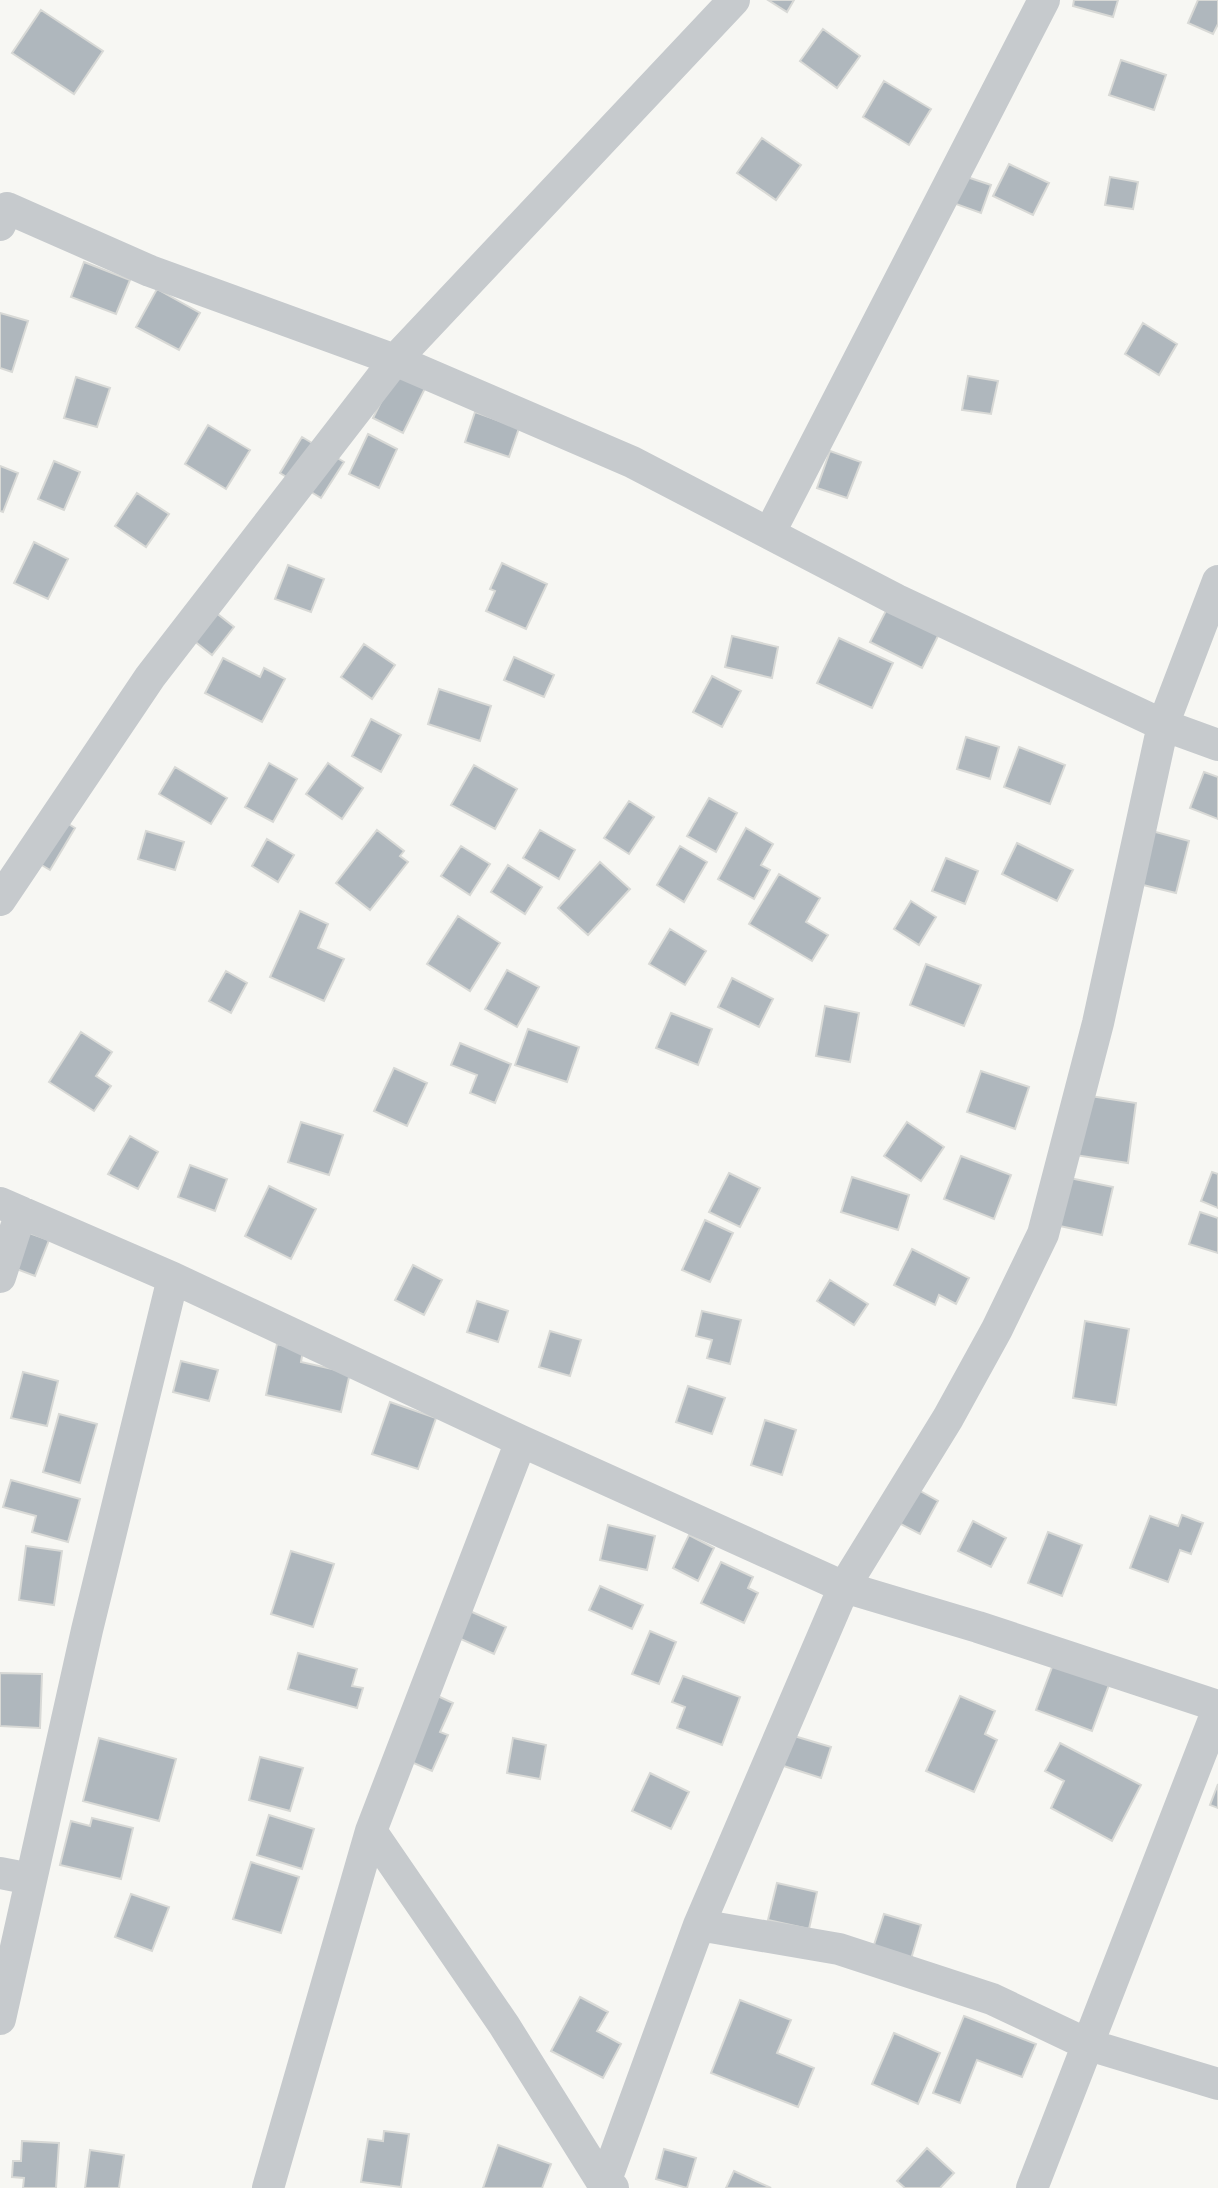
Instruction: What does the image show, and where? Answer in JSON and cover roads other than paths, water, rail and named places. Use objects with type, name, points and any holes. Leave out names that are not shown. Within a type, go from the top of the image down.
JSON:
[{"type":"street","points":[[0,900],[150,677],[395,360],[734,0]]},
{"type":"street","points":[[769,532],[1044,0]]},
{"type":"street","points":[[2,212],[150,271],[395,360],[632,462],[897,600],[1163,725],[1218,745]]},
{"type":"street","points":[[607,2187],[699,1925],[844,1587],[948,1418],[997,1329],[1043,1234],[1098,1023],[1163,725],[1218,581]]},
{"type":"street","points":[[0,1278],[10,1207],[844,1587],[978,1627],[1218,1708],[1032,2188]]},
{"type":"street","points":[[0,2018],[87,1630],[173,1279]]},
{"type":"street","points":[[268,2188],[371,1830],[521,1441]]},
{"type":"street","points":[[371,1830],[504,2025],[607,2187]]},
{"type":"street","points":[[0,1873],[31,1879]]},
{"type":"street","points":[[699,1925],[839,1949],[992,1999],[1089,2045],[1218,2084]]}]
